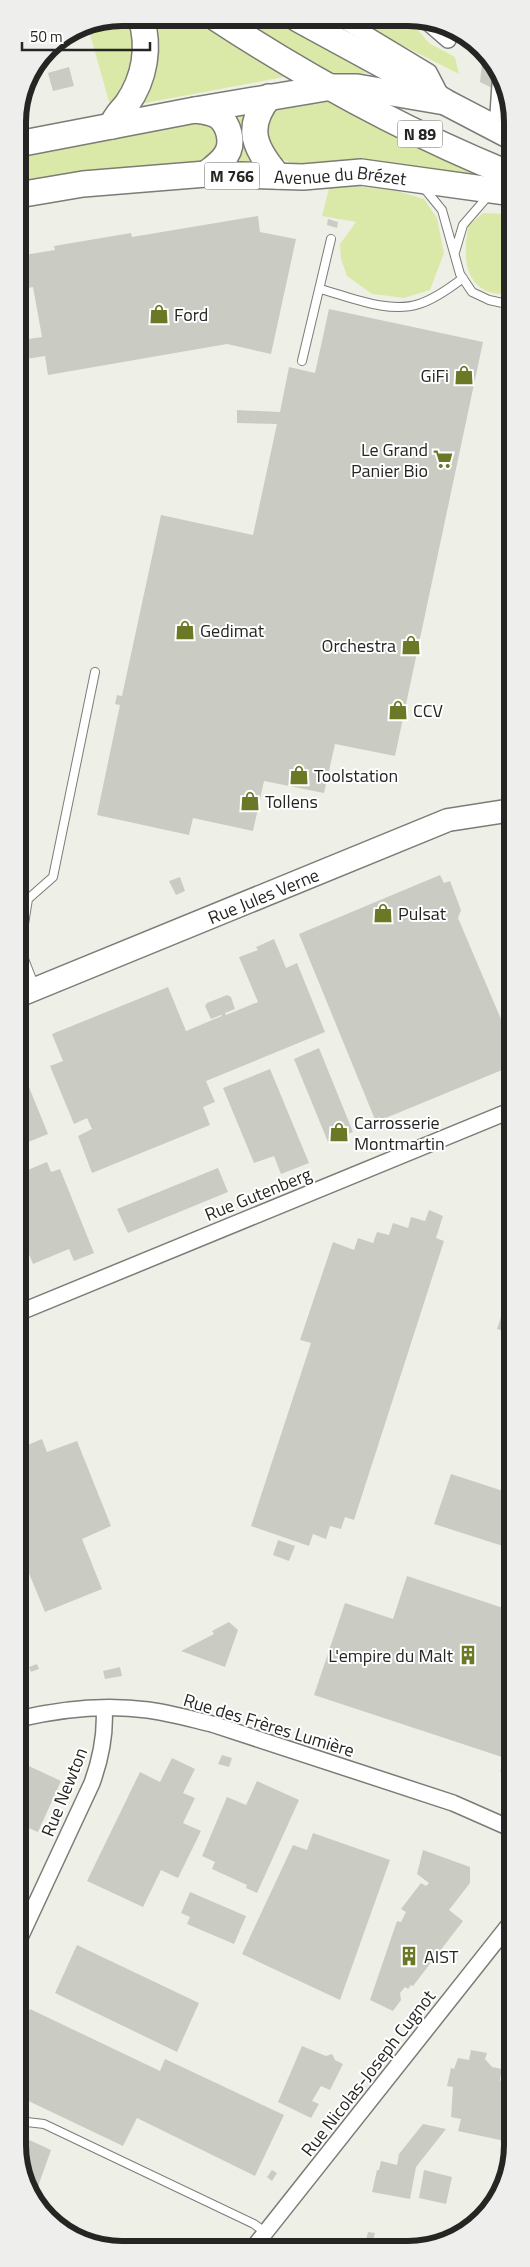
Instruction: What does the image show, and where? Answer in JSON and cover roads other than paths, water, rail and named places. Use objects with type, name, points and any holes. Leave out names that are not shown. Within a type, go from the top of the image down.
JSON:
[{"type":"main road","points":[[112,126],[116,115],[134,91],[144,69],[146,37],[143,26]]},
{"type":"main road","points":[[229,26],[303,72],[332,86]]},
{"type":"main road","points":[[311,26],[504,133]]},
{"type":"main road","points":[[26,142],[332,86],[357,87],[445,102]]},
{"type":"main road","name":"N 89","points":[[332,86],[433,141],[504,172]]},
{"type":"main road","points":[[269,97],[259,109],[254,135],[258,150],[278,176]]},
{"type":"main road","points":[[195,110],[216,115],[225,122],[229,133],[227,153],[206,174]]},
{"type":"main road","name":"Avenue du Brézet","points":[[26,194],[92,183],[206,174],[303,177],[361,172],[419,180],[492,196]]},
{"type":"main road","name":"Rue Jules Verne","points":[[27,993],[448,820],[504,811]]},
{"type":"street","points":[[353,26],[429,72],[445,102]]},
{"type":"street","points":[[437,31],[448,40]]},
{"type":"street","points":[[502,103],[504,133]]},
{"type":"street","name":"Rue Gutenberg","points":[[26,1310],[504,1113]]},
{"type":"street","name":"Rue des Frères Lumière","points":[[26,1717],[65,1710],[104,1708],[147,1709],[212,1724],[453,1804],[504,1823]]},
{"type":"street","name":"Rue Newton","points":[[26,1925],[92,1784],[105,1737],[104,1708]]},
{"type":"street","name":"Rue Nicolas-Joseph Cugnot","points":[[258,2241],[504,1930]]},
{"type":"lane","points":[[419,180],[428,188],[446,193]]},
{"type":"lane","points":[[419,180],[442,210],[463,278],[472,292],[489,300],[504,303]]},
{"type":"lane","points":[[455,252],[463,225],[492,196]]},
{"type":"lane","points":[[302,361],[331,239]]},
{"type":"lane","points":[[320,289],[391,307],[419,304],[447,290],[463,278]]},
{"type":"lane","points":[[26,912],[28,899],[53,877],[95,672]]},
{"type":"lane","points":[[26,2123],[44,2124],[245,2220],[265,2232]]},
{"type":"place","name":"Ford","points":[[159,314]]},
{"type":"place","name":"GiFi","points":[[464,375]]},
{"type":"place","name":"Le Grand Panier Bio","points":[[443,459]]},
{"type":"place","name":"Gedimat","points":[[185,630]]},
{"type":"place","name":"Orchestra","points":[[411,645]]},
{"type":"place","name":"CCV","points":[[398,710]]},
{"type":"place","name":"Toolstation","points":[[299,775]]},
{"type":"place","name":"Tollens","points":[[250,801]]},
{"type":"place","name":"Pulsat","points":[[383,913]]},
{"type":"place","name":"Carrosserie Montmartin","points":[[339,1132]]},
{"type":"place","name":"L'empire du Malt","points":[[468,1655]]},
{"type":"place","name":"AIST","points":[[409,1956]]}]
